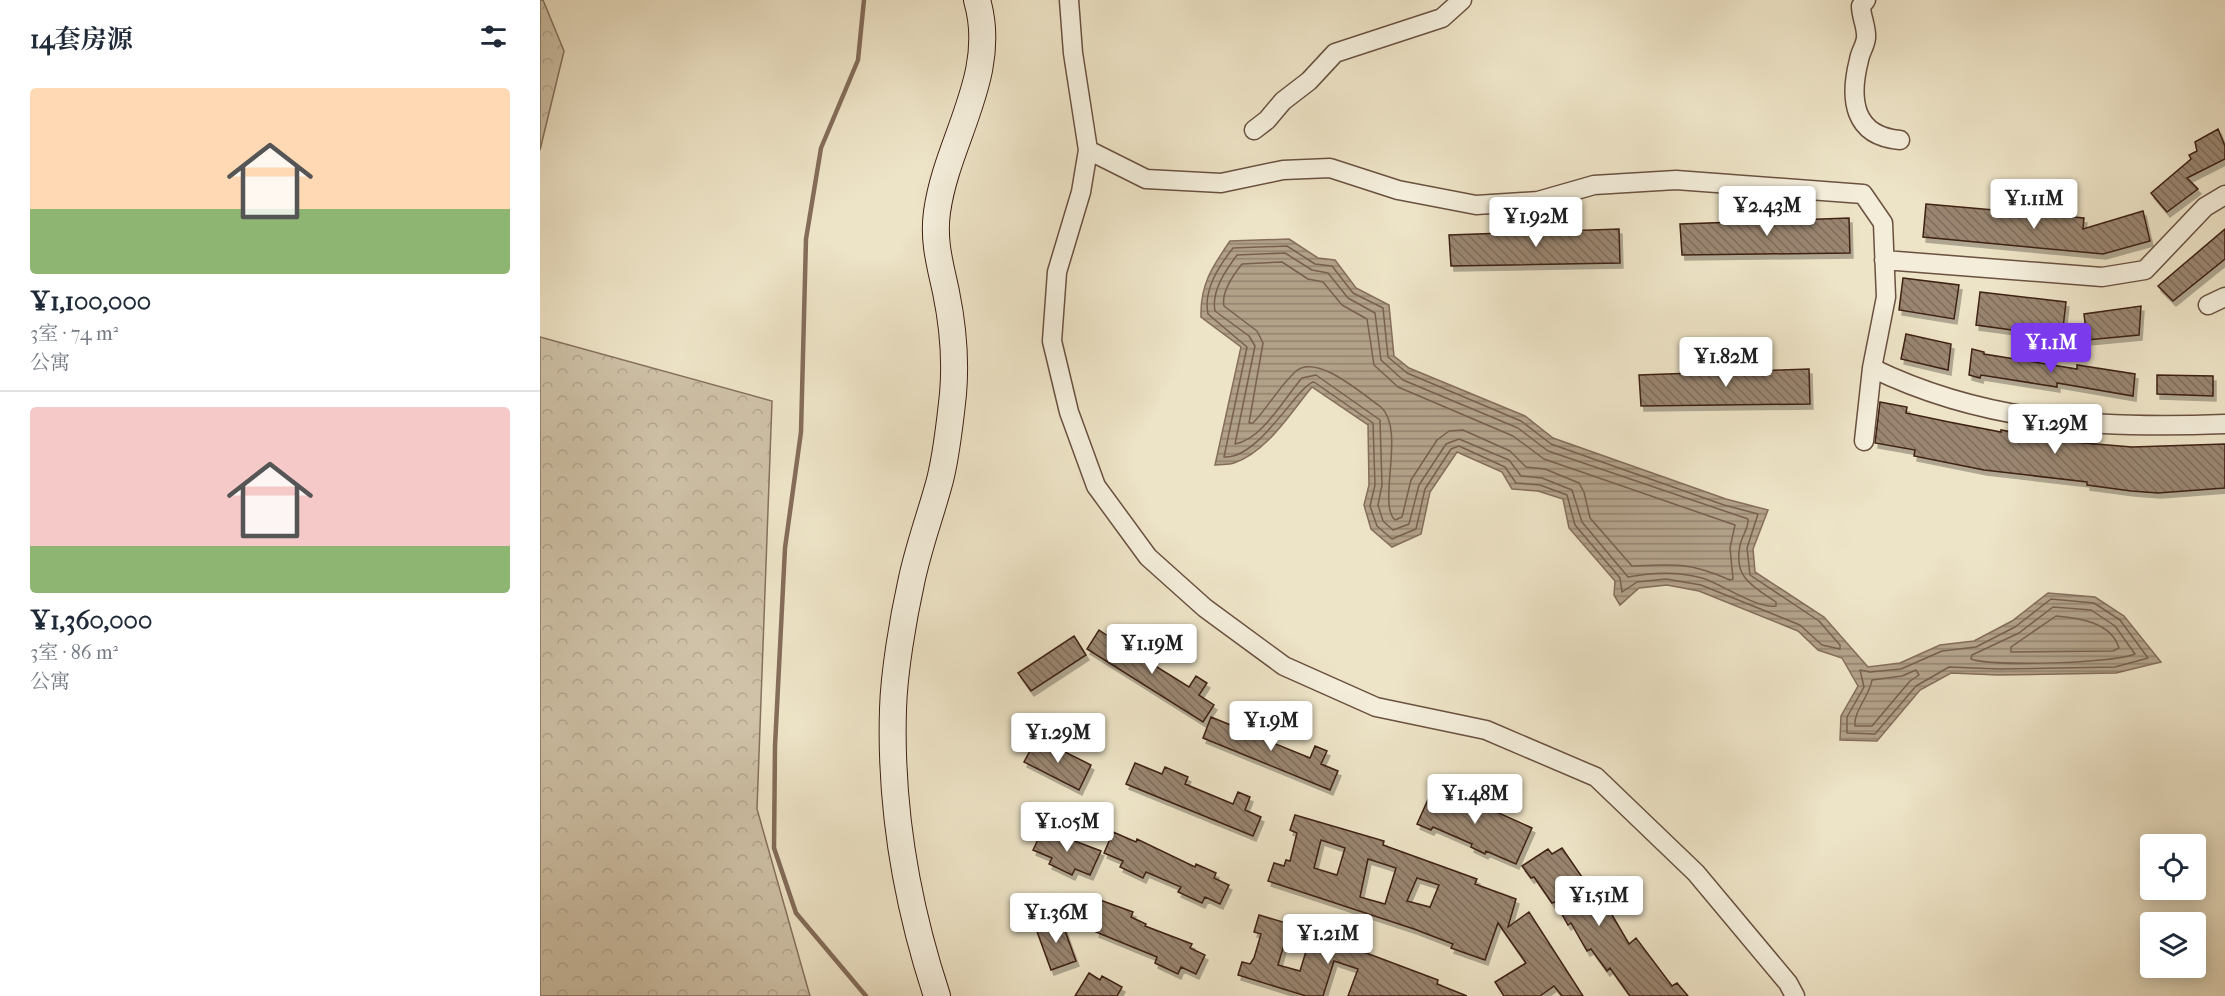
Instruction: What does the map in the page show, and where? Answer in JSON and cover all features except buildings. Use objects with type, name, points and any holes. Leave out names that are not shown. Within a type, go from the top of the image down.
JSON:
[{"type":"street","points":[[937,996],[919,941],[898,828],[893,707],[911,582],[941,476],[953,398],[955,368],[953,330],[935,234],[945,170],[977,84],[983,52],[982,19],[976,0]]},
{"type":"street","points":[[1069,0],[1073,53],[1088,150],[1081,192],[1057,272],[1052,341],[1069,412],[1096,486],[1148,557],[1205,608],[1284,666],[1376,707],[1486,730],[1596,777],[1696,873],[1788,983],[1795,996]]},
{"type":"street","points":[[1254,130],[1268,120],[1283,101],[1309,81],[1335,53],[1442,18],[1462,0]]},
{"type":"street","points":[[1866,0],[1861,6],[1866,35],[1859,58],[1854,101],[1864,125],[1885,138],[1900,140]]},
{"type":"street","points":[[1088,150],[1146,179],[1221,183],[1283,170],[1330,168],[1398,190],[1476,205],[1538,201],[1594,185],[1676,180],[1751,184],[1863,195],[1883,224],[1886,297],[1872,368],[1864,441]]},
{"type":"street","points":[[1884,260],[2102,277],[2145,270],[2205,207],[2225,195]]},
{"type":"street","points":[[2208,305],[2225,297]]},
{"type":"street","points":[[1872,368],[1914,388],[1978,408],[2078,424],[2225,424]]},
{"type":"green space","points":[[540,0],[543,0],[564,51],[540,150]]},
{"type":"green space","points":[[540,337],[772,401],[757,809],[810,996],[540,996]]},
{"type":"water","points":[[1289,239],[1318,258],[1335,260],[1356,288],[1389,305],[1394,356],[1409,368],[1525,416],[1553,438],[1726,499],[1768,510],[1753,549],[1755,572],[1824,617],[1868,667],[1900,663],[1940,645],[1974,641],[2012,621],[2048,593],[2095,597],[2124,616],[2161,662],[2116,673],[1998,675],[1951,673],[1920,690],[1877,741],[1840,740],[1841,716],[1858,686],[1842,658],[1818,650],[1798,631],[1699,591],[1667,585],[1639,588],[1620,605],[1614,595],[1615,581],[1569,528],[1563,499],[1538,491],[1512,489],[1502,472],[1457,452],[1430,492],[1421,534],[1392,547],[1371,529],[1364,505],[1369,485],[1368,425],[1312,387],[1278,430],[1257,450],[1234,463],[1215,465],[1241,347],[1201,317],[1205,286],[1230,241]]},
{"type":"waterway","points":[[864,0],[858,60],[821,148],[806,239],[801,432],[785,548],[775,746],[774,848],[796,913],[866,996]]}]
